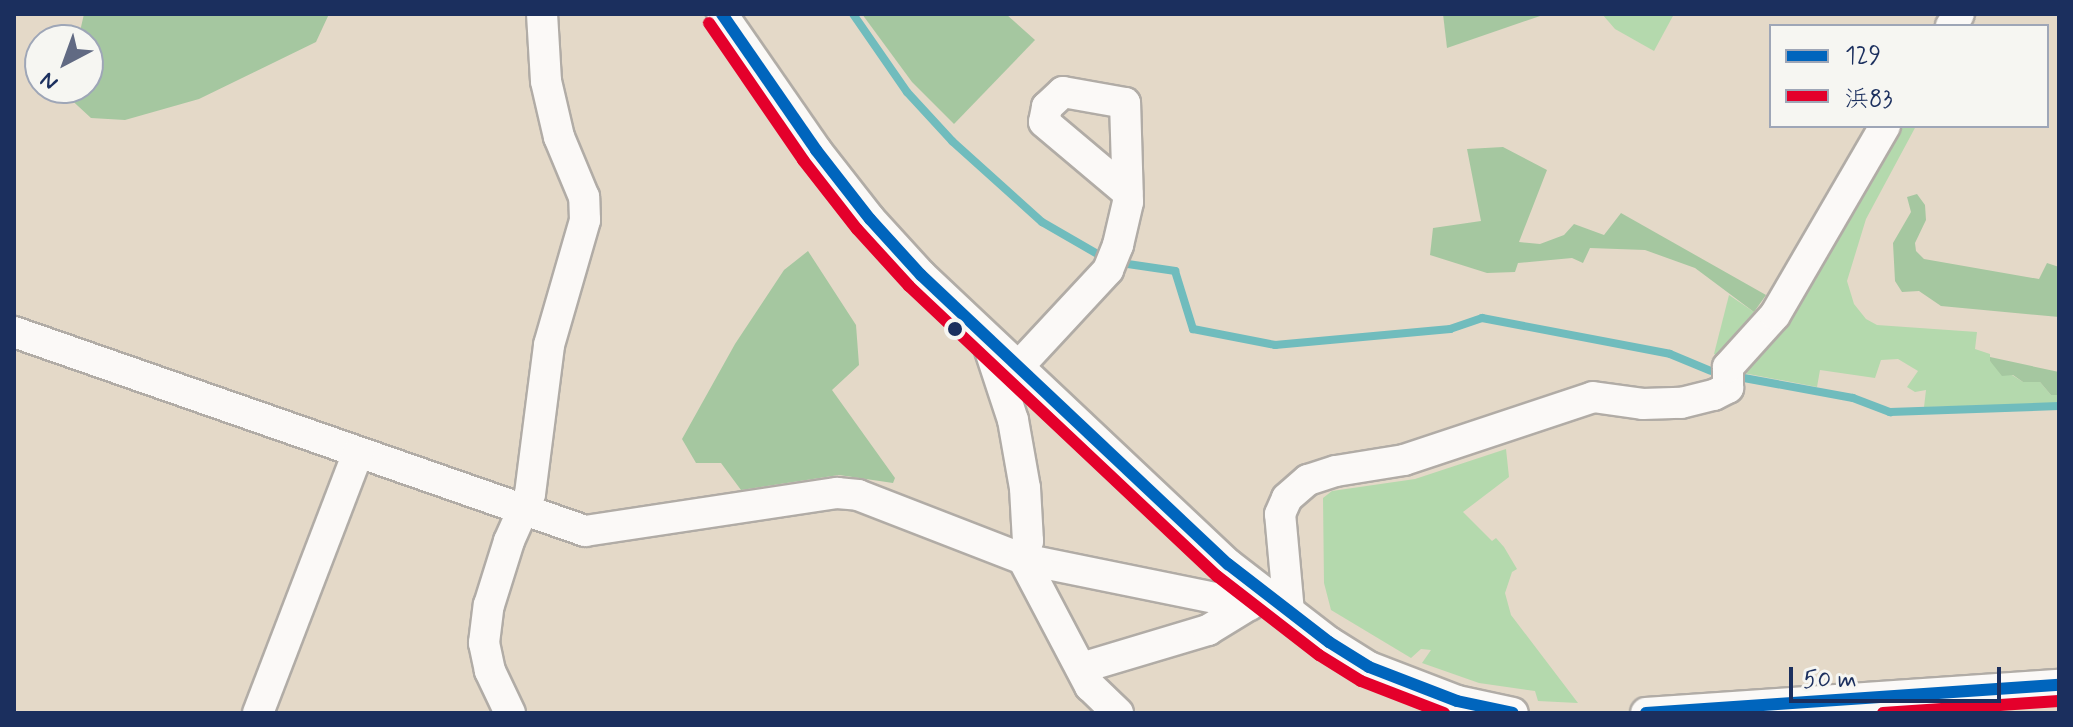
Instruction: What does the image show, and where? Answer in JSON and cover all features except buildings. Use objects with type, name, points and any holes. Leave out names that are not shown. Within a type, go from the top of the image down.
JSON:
[{"type":"street","points":[[510,713],[490,671],[484,643],[498,576],[509,541],[530,494],[549,345],[585,220],[584,197],[559,137],[546,81],[542,14]]},
{"type":"street","points":[[722,14],[816,150],[870,219],[987,339],[1268,604],[1390,676],[1457,701],[1513,713]]},
{"type":"street","points":[[1268,604],[1280,514],[1287,498],[1308,480],[1336,471],[1404,460],[1593,397],[1643,404],[1681,403],[1714,395],[1728,388],[1728,367],[1775,315],[1884,128]]},
{"type":"street","points":[[1017,368],[1108,270],[1118,245],[1127,192]]},
{"type":"street","points":[[14,332],[585,531],[837,493],[870,499],[1023,559],[1268,604]]},
{"type":"street","points":[[987,339],[1013,420],[1025,488],[1028,541],[1023,559],[1090,686],[1118,713]]},
{"type":"street","points":[[258,713],[358,453]]},
{"type":"street","points":[[1081,668],[1208,630],[1268,604]]},
{"type":"street","points":[[1646,713],[2059,685]]},
{"type":"green space","points":[[84,14],[329,14],[316,42],[199,99],[125,120],[91,118],[76,104],[104,104],[104,24],[82,24]]},
{"type":"green space","points":[[862,14],[1006,14],[1035,40],[954,124],[912,82]]},
{"type":"green space","points":[[1443,14],[1546,14],[1447,48]]},
{"type":"green space","points":[[1602,14],[1674,14],[1654,51],[1615,29]]},
{"type":"green space","points":[[1893,128],[1915,128],[1866,219],[1847,281],[1854,304],[1866,319],[1877,325],[1977,332],[1975,349],[1990,354],[1990,361],[2023,382],[2040,382],[2051,395],[2059,395],[2059,404],[1924,407],[1926,390],[1915,392],[1907,387],[1918,371],[1898,359],[1881,360],[1875,378],[1820,370],[1817,387],[1738,372]]},
{"type":"green space","points":[[1503,147],[1547,170],[1519,242],[1540,244],[1564,235],[1574,224],[1604,235],[1621,213],[1766,295],[1754,312],[1695,268],[1645,250],[1590,248],[1583,263],[1572,258],[1518,263],[1515,272],[1487,273],[1430,255],[1433,228],[1481,221],[1467,149]]},
{"type":"green space","points":[[1917,194],[1925,205],[1926,220],[1915,243],[1916,251],[1924,259],[2039,279],[2047,263],[2059,267],[2059,317],[1941,306],[1919,291],[1902,292],[1895,281],[1893,243],[1911,212],[1907,197]]},
{"type":"green space","points":[[808,251],[856,325],[859,365],[832,390],[895,478],[893,483],[839,475],[741,490],[721,463],[696,463],[682,439],[735,344],[784,270]]},
{"type":"green space","points":[[1729,295],[1754,312],[1720,357],[1714,354]]},
{"type":"green space","points":[[1990,357],[2059,372],[2059,395],[2051,395],[2040,382],[2023,382],[2013,375],[2002,376]]},
{"type":"green space","points":[[1506,449],[1509,477],[1463,512],[1492,541],[1496,538],[1504,547],[1517,569],[1512,572],[1505,593],[1511,615],[1578,703],[1538,701],[1535,691],[1479,683],[1422,663],[1431,650],[1421,649],[1411,658],[1331,610],[1324,583],[1323,498],[1332,491],[1415,479]]},
{"type":"waterway","points":[[853,14],[907,92],[952,141],[1042,222],[1101,256]]},
{"type":"waterway","points":[[1121,263],[1175,271],[1193,329],[1275,345],[1450,329],[1482,318],[1670,354],[1711,371]]},
{"type":"waterway","points":[[1733,376],[1853,398],[1890,412],[2059,406]]},
{"type":"transit line","name":"129","points":[[722,14],[816,150],[870,219],[921,275],[1228,564],[1329,642],[1369,667],[1457,701],[1513,713]]},
{"type":"transit line","name":"浜83","points":[[709,23],[803,160],[857,229],[909,286],[1217,576],[1319,655],[1361,681],[1444,713]]},
{"type":"transit line","name":"129","points":[[1646,713],[2059,685]]},
{"type":"transit line","name":"浜83","points":[[1883,713],[2059,701]]}]
